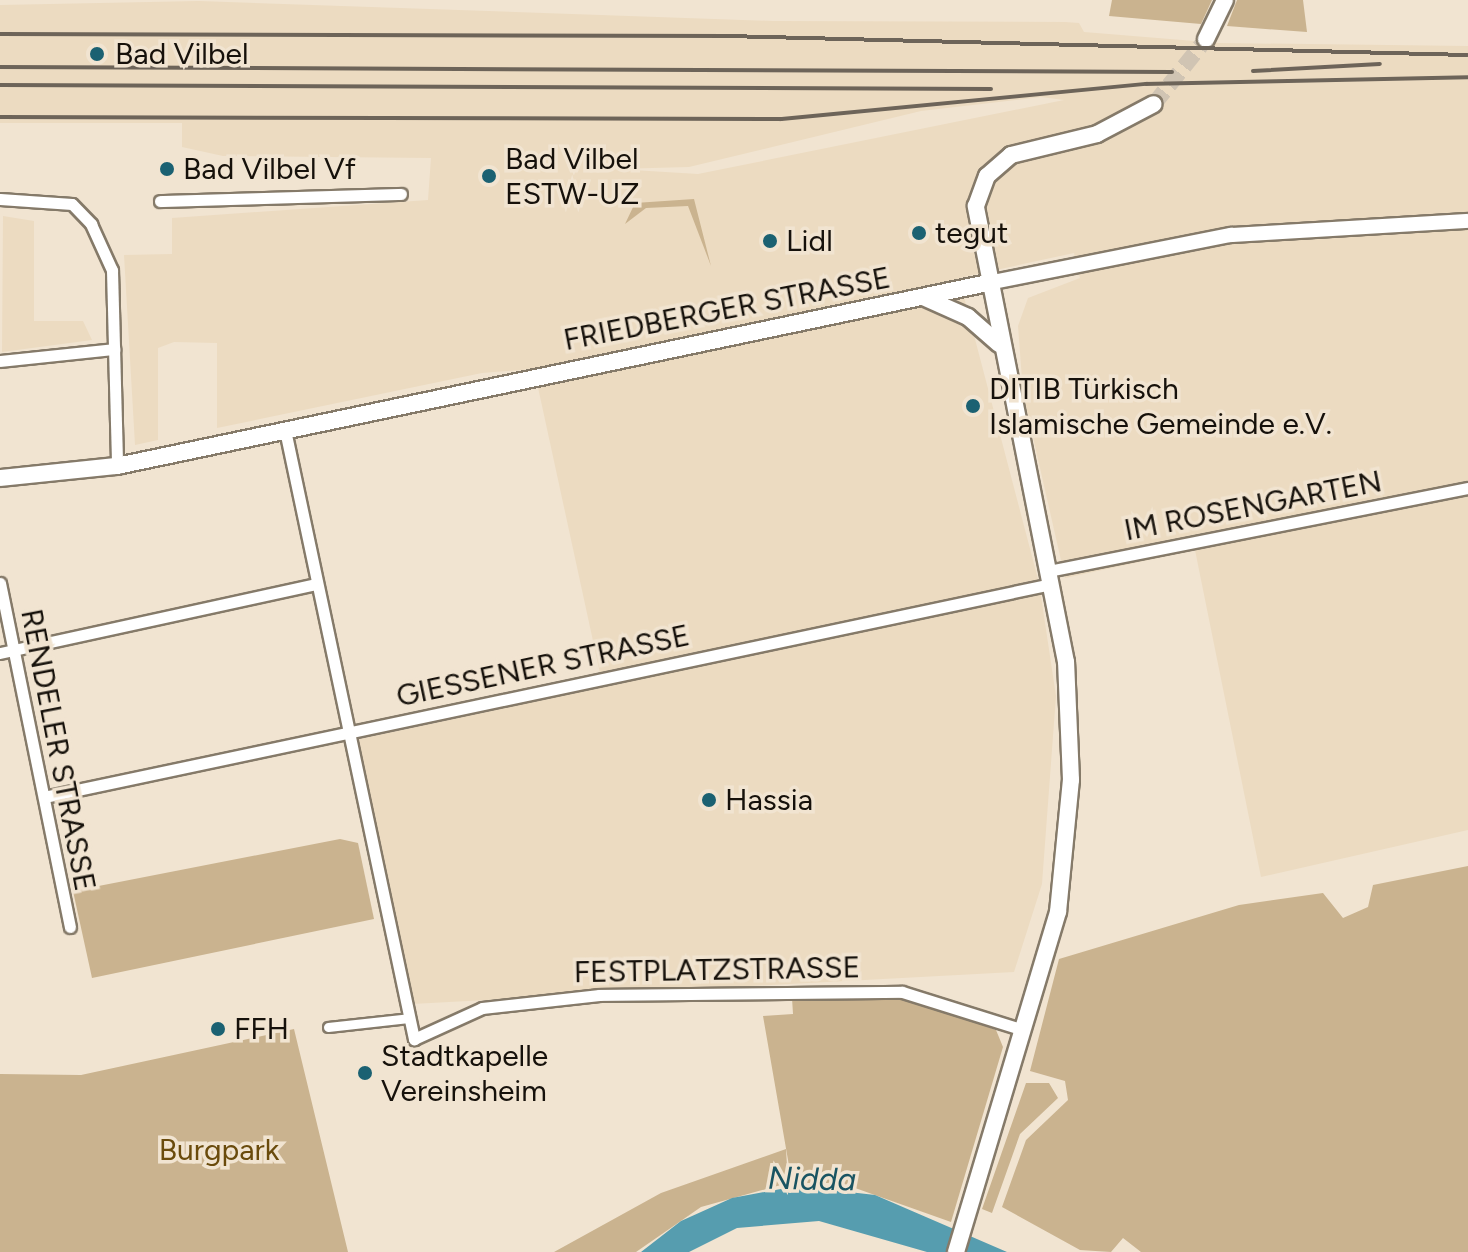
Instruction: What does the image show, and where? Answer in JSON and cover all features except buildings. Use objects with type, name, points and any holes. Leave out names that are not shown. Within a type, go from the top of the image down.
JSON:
[{"type":"main road","points":[[1206,39],[1225,0]]},
{"type":"main road","points":[[956,1252],[971,1194],[1052,936],[1068,845],[1071,756],[1050,577],[999,344],[976,206],[995,167],[1027,149],[1097,134],[1154,104]]},
{"type":"main road","name":"FRIEDBERGER STRASSE","points":[[0,478],[117,466],[988,283]]},
{"type":"main road","points":[[923,297],[968,317],[999,344]]},
{"type":"street","points":[[160,201],[401,194]]},
{"type":"street","points":[[0,199],[35,198],[72,204],[91,224],[112,270],[117,466]]},
{"type":"street","name":"FRIEDBERGER STRASSE","points":[[988,283],[1231,235],[1468,221]]},
{"type":"street","points":[[0,361],[114,349]]},
{"type":"street","points":[[285,430],[409,1018],[328,1027]]},
{"type":"street","name":"IM ROSENGARTEN","points":[[1050,577],[1468,488]]},
{"type":"street","name":"GIESSENER STRASSE","points":[[44,797],[1050,577]]},
{"type":"street","name":"RENDELER STRASSE","points":[[0,583],[70,927]]},
{"type":"street","points":[[0,653],[317,584]]},
{"type":"street","name":"FESTPLATZSTRASSE","points":[[409,1018],[414,1039],[482,1008],[599,995],[902,992],[1023,1030]]},
{"type":"shaded area","points":[[199,1],[773,21],[1065,22],[1079,23],[1084,32],[1219,43],[1468,46],[1468,830],[1261,877],[1195,550],[1065,578],[1023,393],[1018,326],[1028,298],[1080,278],[1074,253],[959,278],[1039,583],[1056,696],[1042,884],[1014,972],[412,1004],[355,740],[603,687],[534,369],[482,373],[217,428],[217,343],[174,342],[158,348],[158,440],[135,445],[124,255],[172,254],[172,218],[428,200],[431,158],[223,156],[182,147],[182,123],[0,123],[0,5]],"holes":[[[1041,97],[1064,100],[698,174],[616,169],[689,167],[921,111]]]},
{"type":"shaded area","points":[[3,216],[34,221],[34,321],[83,321],[92,340],[2,352]]},
{"type":"green space","points":[[1112,0],[1212,0],[1201,24],[1109,16]]},
{"type":"green space","points":[[1237,0],[1303,0],[1307,32],[1227,26]]},
{"type":"green space","points":[[694,199],[711,266],[688,206],[646,208],[625,224],[635,203]]},
{"type":"green space","points":[[340,839],[358,843],[374,919],[92,978],[73,891]]},
{"type":"green space","points":[[1468,866],[1468,1252],[1141,1252],[1123,1238],[1111,1252],[1080,1250],[1002,1207],[1026,1140],[1068,1100],[1065,1081],[1030,1071],[1059,959],[1239,905],[1323,893],[1343,918],[1368,907],[1373,885]]},
{"type":"green space","points":[[905,997],[996,1030],[1003,1047],[951,1222],[841,1183],[792,1183],[763,1016],[793,1014],[792,998]]},
{"type":"green space","name":"Burgpark","points":[[294,1029],[348,1252],[0,1252],[0,1074],[81,1075]]},
{"type":"green space","points":[[1026,1083],[1049,1083],[1058,1098],[1020,1134],[992,1213],[982,1209]]},
{"type":"green space","points":[[786,1149],[788,1183],[701,1207],[636,1252],[554,1252],[661,1193]]},
{"type":"water","points":[[797,1186],[875,1195],[1007,1252],[927,1252],[819,1221],[737,1228],[689,1252],[641,1252],[681,1221],[732,1198]]},
{"type":"tunnel","points":[[1154,104],[1206,39]]},
{"type":"railway","points":[[0,34],[727,36],[1468,55]]},
{"type":"railway","points":[[1253,71],[1380,64]]},
{"type":"railway","points":[[0,67],[1172,72]]},
{"type":"railway","points":[[0,117],[781,119],[1146,84],[1468,77]]},
{"type":"railway","points":[[0,85],[991,89]]},
{"type":"place","name":"Bad Vilbel","points":[[97,54]]},
{"type":"place","name":"Bad Vilbel Vf","points":[[167,169]]},
{"type":"place","name":"Bad Vilbel ESTW-UZ","points":[[489,176]]},
{"type":"place","name":"tegut","points":[[919,233]]},
{"type":"place","name":"Lidl","points":[[770,241]]},
{"type":"place","name":"DITIB Türkisch Islamische Gemeinde e.V.","points":[[973,406]]},
{"type":"place","name":"Hassia","points":[[709,800]]},
{"type":"place","name":"FFH","points":[[218,1029]]},
{"type":"place","name":"Stadtkapelle Vereinsheim","points":[[365,1073]]},
{"type":"water label","name":"Nidda","points":[[812,1179]]}]
